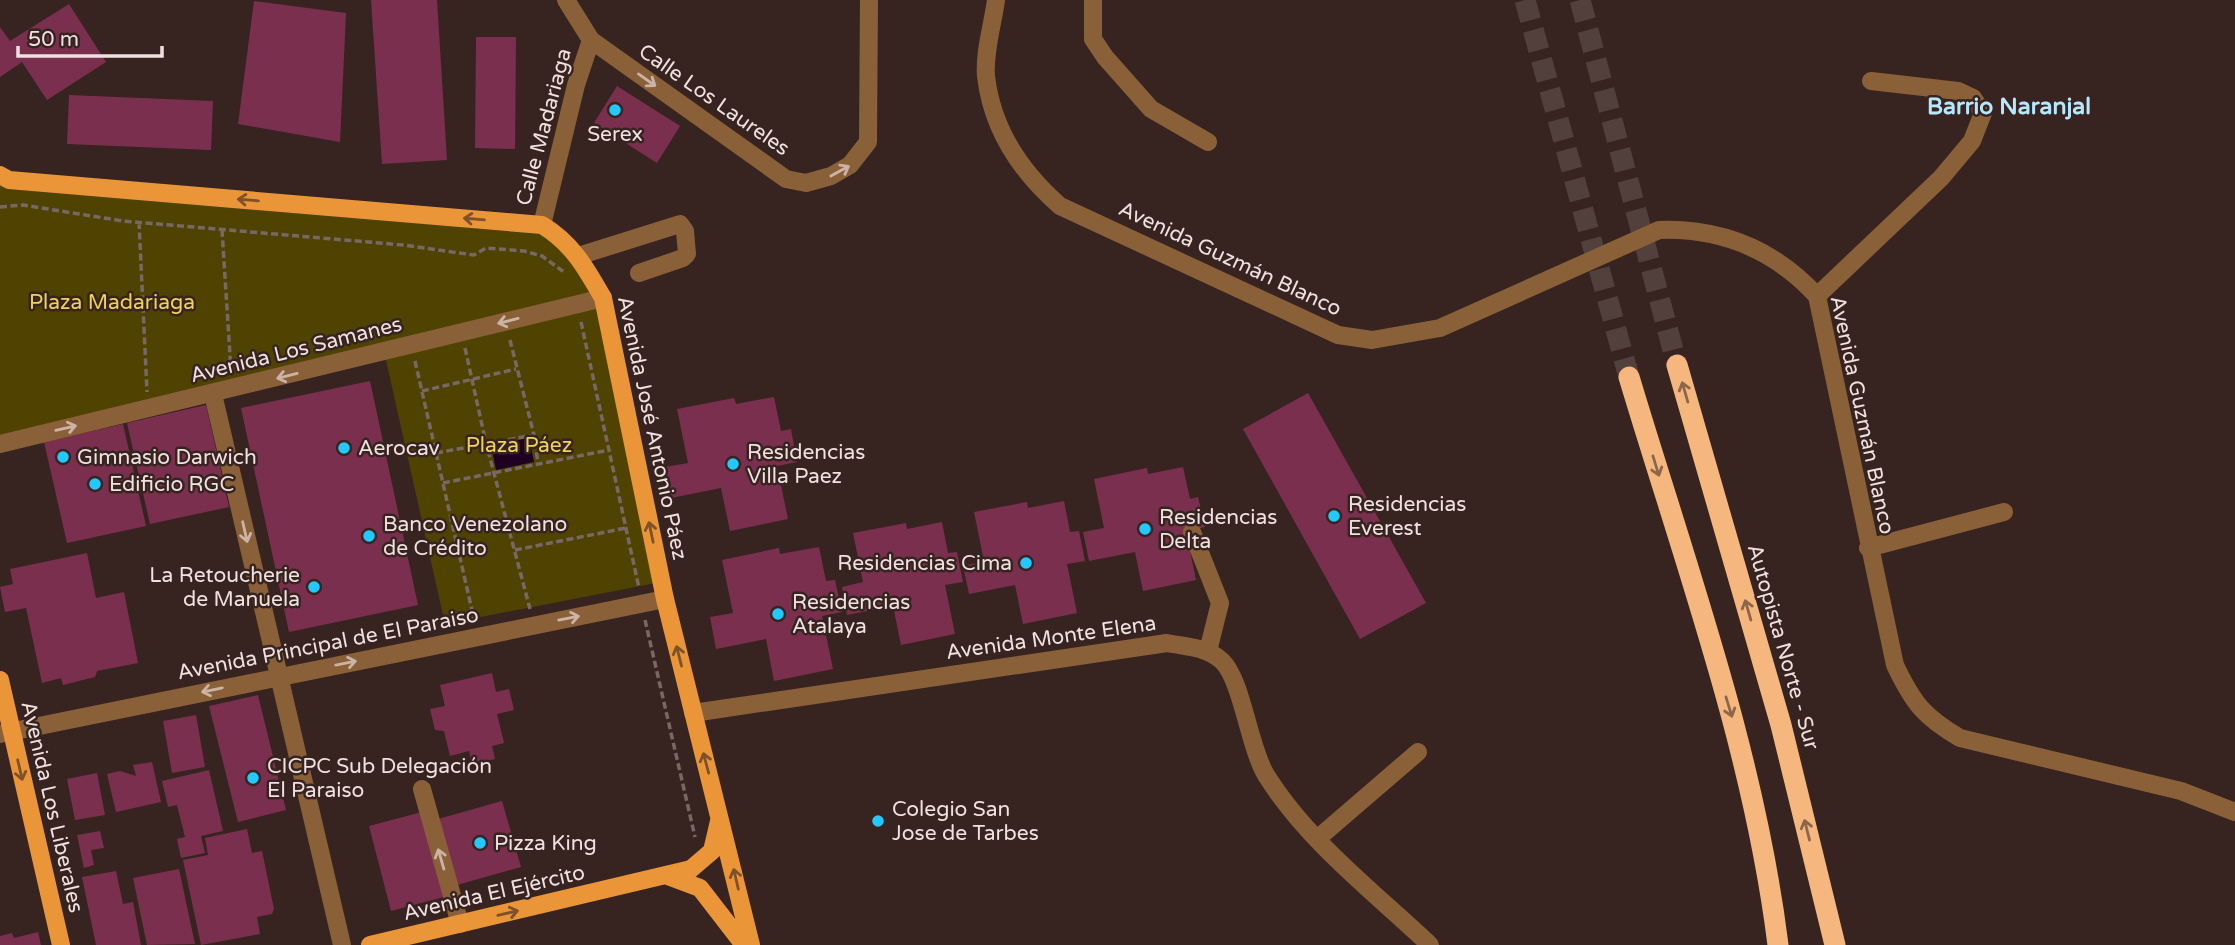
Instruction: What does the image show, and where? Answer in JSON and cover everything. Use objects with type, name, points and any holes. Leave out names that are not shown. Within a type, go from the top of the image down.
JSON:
[{"type":"highway","name":"Autopista Norte - Sur","points":[[1677,365],[1781,725],[1835,945]]},
{"type":"highway","points":[[1629,377],[1739,739],[1772,898],[1778,945]]},
{"type":"main road","points":[[3,179],[542,225]]},
{"type":"main road","name":"Avenida José Antonio Páez","points":[[542,225],[564,238],[579,256],[603,298],[665,599],[751,945]]},
{"type":"main road","name":"Avenida Los Liberales","points":[[0,680],[6,732],[61,945]]},
{"type":"main road","name":"Avenida El Ejército","points":[[370,945],[691,869],[712,851],[720,814]]},
{"type":"main road","points":[[668,876],[700,888],[744,945]]},
{"type":"street","points":[[566,0],[591,40]]},
{"type":"street","name":"Calle Los Laureles","points":[[591,40],[786,179],[806,183],[831,176],[850,165],[868,142],[869,0]]},
{"type":"street","name":"Avenida Guzmán Blanco","points":[[996,0],[986,74],[993,107],[1017,160],[1038,187],[1060,206],[1338,335],[1372,340],[1440,328],[1659,230],[1692,229],[1735,240],[1773,257],[1798,275],[1816,296],[1895,665],[1909,693],[1931,722],[1960,738],[2181,791],[2235,812]]},
{"type":"street","points":[[1093,0],[1093,39],[1105,57],[1151,108],[1208,142]]},
{"type":"street","name":"Calle Madariaga","points":[[542,225],[576,85],[591,40]]},
{"type":"street","points":[[1816,296],[1941,178],[1972,141],[1983,113],[1973,98],[1958,91],[1871,81]]},
{"type":"street","points":[[579,256],[680,224],[683,227],[687,254],[683,258],[639,272]]},
{"type":"street","name":"Avenida Los Samanes","points":[[0,444],[603,298]]},
{"type":"street","points":[[213,394],[342,945]]},
{"type":"street","points":[[1868,548],[2004,512]]},
{"type":"street","points":[[1192,532],[1220,603],[1208,651],[1225,663],[1244,711],[1251,743],[1267,776],[1317,839],[1430,945]]},
{"type":"street","name":"Avenida Principal de El Paraiso","points":[[6,732],[640,599],[665,599]]},
{"type":"street","name":"Avenida Monte Elena","points":[[693,713],[1167,643],[1208,651]]},
{"type":"street","points":[[1317,839],[1418,752]]},
{"type":"street","points":[[422,789],[460,924]]},
{"type":"path","points":[[0,207],[23,205],[139,222],[402,245],[474,255],[486,248],[524,251],[555,263],[570,281]]},
{"type":"path","points":[[139,222],[147,394]]},
{"type":"path","points":[[222,230],[231,374]]},
{"type":"path","points":[[580,317],[640,599],[695,835],[693,848]]},
{"type":"path","points":[[509,335],[534,435],[538,464]]},
{"type":"path","points":[[452,349],[476,343]]},
{"type":"path","points":[[465,346],[486,443],[531,614]]},
{"type":"path","points":[[414,358],[475,625]]},
{"type":"path","points":[[422,391],[516,369]]},
{"type":"path","points":[[436,453],[534,435]]},
{"type":"path","points":[[443,483],[609,450]]},
{"type":"path","points":[[515,550],[625,528]]},
{"type":"green space","name":"Plaza Madariaga","points":[[0,183],[542,225],[603,298],[661,582],[445,624],[384,351],[0,444]]},
{"type":"shaded area","points":[[529,438],[534,462],[496,470],[491,445]]},
{"type":"building","points":[[371,0],[437,0],[447,160],[382,164]]},
{"type":"building","points":[[254,1],[346,13],[340,142],[238,124]]},
{"type":"building","points":[[69,4],[106,62],[47,100],[22,62],[0,77],[0,27],[10,41]]},
{"type":"building","points":[[476,37],[516,37],[515,149],[475,148]]},
{"type":"building","points":[[617,86],[680,126],[657,163],[594,123]]},
{"type":"building","points":[[69,95],[213,101],[211,150],[67,144]]},
{"type":"building","points":[[370,381],[418,605],[289,632],[241,408]]},
{"type":"building","name":"Residencias Everest","points":[[1308,393],[1426,603],[1360,639],[1243,429]]},
{"type":"building","name":"Residencias Villa Paez","points":[[774,397],[781,431],[791,429],[797,462],[777,466],[788,519],[730,531],[721,488],[671,498],[665,467],[688,463],[677,409],[734,398],[736,404]]},
{"type":"building","points":[[206,405],[229,507],[150,524],[127,423]]},
{"type":"building","name":"Edificio RGC","points":[[123,424],[146,526],[67,543],[44,442]]},
{"type":"building","name":"Residencias Delta","points":[[1183,467],[1190,499],[1198,497],[1205,527],[1186,531],[1196,580],[1143,591],[1135,552],[1089,561],[1083,532],[1104,528],[1094,479],[1147,468],[1148,474]]},
{"type":"building","name":"Residencias Cima","points":[[1064,501],[1070,532],[1079,531],[1085,561],[1067,564],[1077,613],[1023,624],[1015,585],[969,594],[963,566],[984,561],[974,512],[1027,502],[1028,508]]},
{"type":"building","points":[[942,522],[948,553],[957,552],[963,582],[945,585],[955,634],[901,645],[893,606],[847,615],[842,587],[863,582],[853,533],[906,523],[907,529]]},
{"type":"building","name":"Residencias Atalaya","points":[[819,547],[826,581],[835,580],[842,612],[822,616],[833,669],[774,681],[766,639],[716,649],[710,617],[733,613],[722,560],[779,548],[780,554]]},
{"type":"building","points":[[87,553],[96,598],[124,592],[138,663],[97,671],[95,677],[63,685],[61,678],[42,683],[26,608],[5,612],[0,587],[13,584],[10,569]]},
{"type":"building","points":[[492,673],[496,692],[509,689],[514,710],[497,714],[504,743],[492,746],[495,759],[472,764],[469,751],[450,756],[444,731],[435,730],[430,709],[445,706],[440,685]]},
{"type":"building","name":"CICPC Sub Delegación El Paraiso","points":[[258,695],[286,810],[238,822],[209,706]]},
{"type":"building","points":[[196,715],[205,767],[172,773],[163,721]]},
{"type":"building","points":[[152,762],[161,802],[116,812],[107,774],[120,771],[136,776],[133,765]]},
{"type":"building","points":[[209,770],[223,831],[201,836],[205,853],[181,858],[177,839],[185,837],[177,805],[168,807],[162,781]]},
{"type":"building","points":[[97,773],[105,815],[75,820],[67,779]]},
{"type":"building","name":"Pizza King","points":[[502,801],[521,867],[457,885],[438,819]]},
{"type":"building","points":[[422,812],[444,897],[391,911],[369,826]]},
{"type":"building","points":[[247,829],[252,853],[262,851],[274,909],[272,914],[257,917],[260,934],[201,945],[183,860],[208,855],[205,838]]},
{"type":"building","points":[[100,831],[104,848],[91,850],[94,865],[84,868],[77,835]]},
{"type":"building","points":[[179,869],[195,944],[147,945],[133,878]]},
{"type":"building","points":[[116,871],[123,904],[133,902],[141,945],[96,945],[82,877]]},
{"type":"building","points":[[38,932],[41,945],[0,945],[0,936],[12,933],[14,938]]},
{"type":"tunnel","points":[[1525,0],[1629,377]]},
{"type":"tunnel","points":[[1580,0],[1677,365]]},
{"type":"place","name":"Serex","points":[[615,110]]},
{"type":"place","name":"Aerocav","points":[[344,448]]},
{"type":"place","name":"Gimnasio Darwich","points":[[63,457]]},
{"type":"place","name":"Residencias Villa Paez","points":[[733,464]]},
{"type":"place","name":"Edificio RGC","points":[[95,484]]},
{"type":"place","name":"Residencias Everest","points":[[1334,516]]},
{"type":"place","name":"Residencias Delta","points":[[1145,529]]},
{"type":"place","name":"Banco Venezolano de Crédito","points":[[369,536]]},
{"type":"place","name":"Residencias Cima","points":[[1026,563]]},
{"type":"place","name":"La Retoucherie de Manuela","points":[[314,587]]},
{"type":"place","name":"Residencias Atalaya","points":[[778,614]]},
{"type":"place","name":"CICPC Sub Delegación El Paraiso","points":[[253,778]]},
{"type":"place","name":"Colegio San Jose de Tarbes","points":[[878,821]]},
{"type":"place","name":"Pizza King","points":[[480,843]]},
{"type":"district","name":"Barrio Naranjal","points":[[2009,107]]},
{"type":"park label","name":"Plaza Páez","points":[[519,445]]}]
